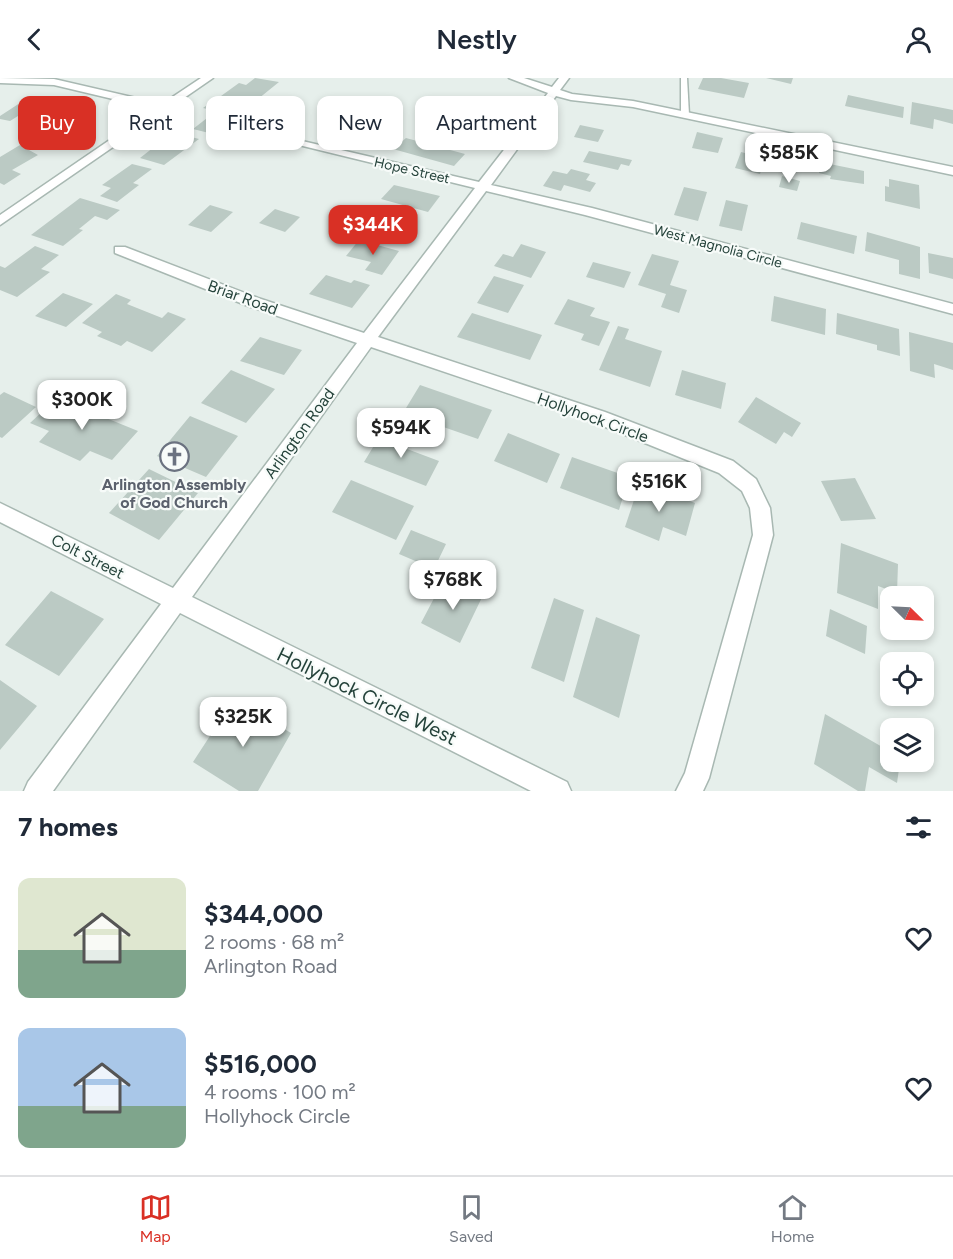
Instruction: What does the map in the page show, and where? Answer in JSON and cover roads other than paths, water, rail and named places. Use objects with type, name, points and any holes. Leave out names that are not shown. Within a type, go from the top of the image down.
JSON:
[{"type":"street","points":[[182,96],[208,78]]},
{"type":"street","points":[[514,78],[559,85],[571,97],[633,104],[953,171]]},
{"type":"street","points":[[0,80],[54,82],[113,96]]},
{"type":"street","name":"Arlington Road","points":[[37,791],[367,341],[559,85]]},
{"type":"street","name":"Hope Street","points":[[305,145],[483,186]]},
{"type":"street","points":[[0,221],[108,147]]},
{"type":"street","name":"West Magnolia Circle","points":[[483,186],[587,211],[953,309]]},
{"type":"street","name":"Briar Road","points":[[120,250],[253,302],[367,341]]},
{"type":"street","name":"Hollyhock Circle","points":[[367,341],[599,417],[726,467],[748,485],[760,508],[763,535],[696,778],[689,791]]},
{"type":"street","name":"Colt Street","points":[[0,512],[176,601]]},
{"type":"street","name":"Hollyhock Circle West","points":[[176,601],[558,791]]},
{"type":"lane","points":[[684,78],[685,115]]},
{"type":"place","name":"Arlington Assembly of God Church","points":[[174,456]]}]
